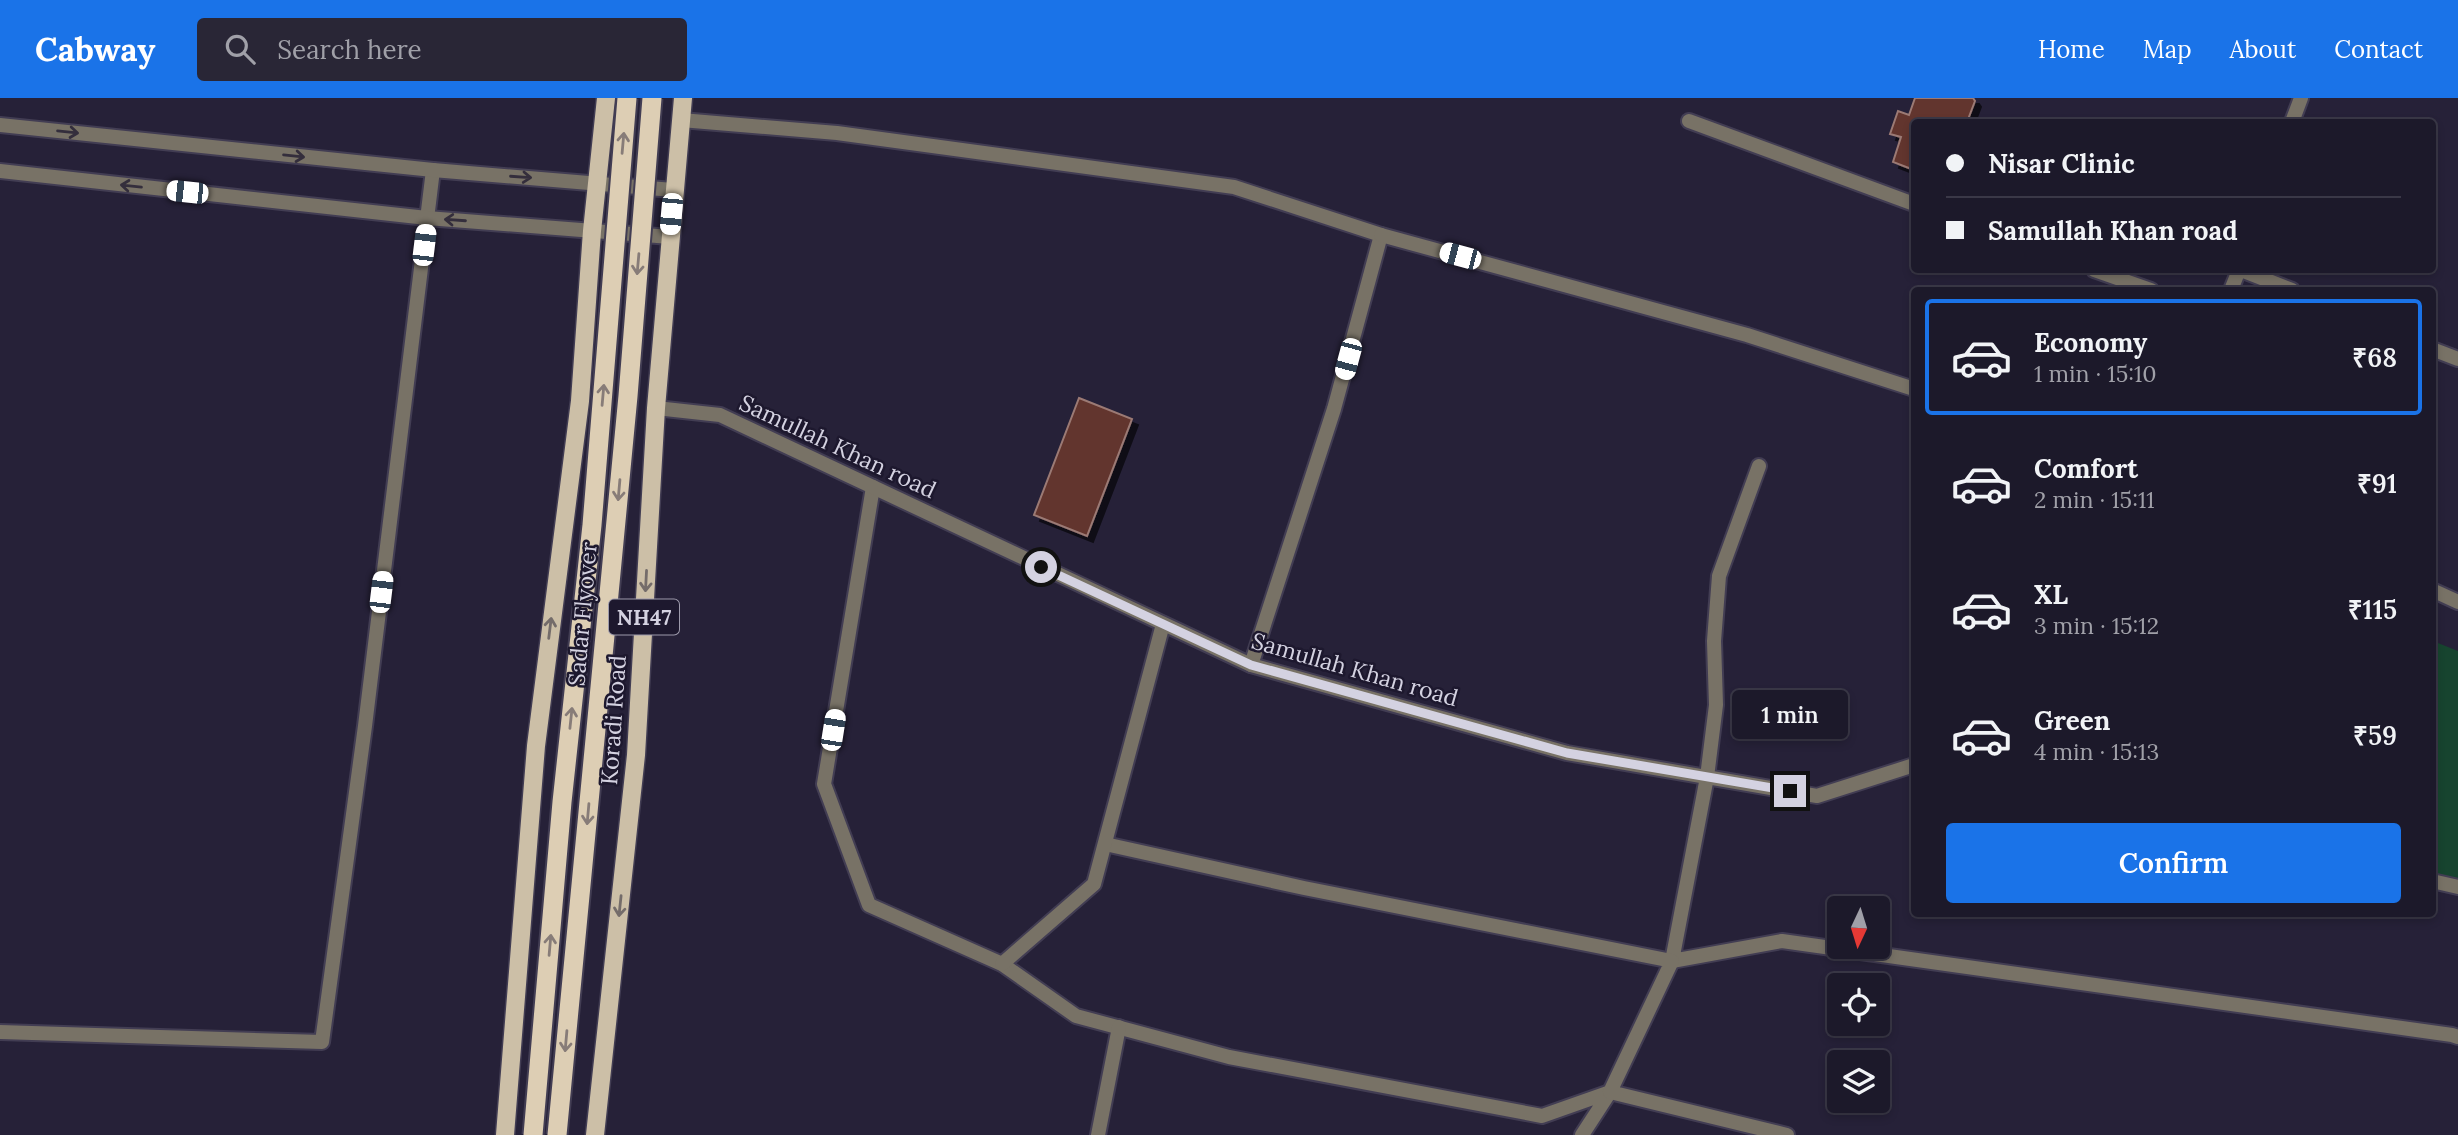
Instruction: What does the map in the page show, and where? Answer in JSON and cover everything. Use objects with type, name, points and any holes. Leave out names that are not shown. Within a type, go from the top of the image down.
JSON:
[{"type":"highway","name":"Sadar Flyover","points":[[533,1135],[562,802],[592,525],[627,98]]},
{"type":"highway","name":"Sadar Flyover","points":[[557,1135],[626,410],[652,98]]},
{"type":"main road","points":[[505,1135],[536,746],[580,401],[592,231],[606,98]]},
{"type":"main road","name":"Koradi Road","points":[[595,1135],[636,755],[656,408],[683,98]]},
{"type":"street","points":[[2293,119],[2301,98]]},
{"type":"street","points":[[681,120],[837,133],[1234,187],[1381,235],[1747,335],[1911,387]]},
{"type":"street","points":[[1689,121],[1911,203]]},
{"type":"street","points":[[0,125],[433,170],[673,190]]},
{"type":"street","points":[[0,1032],[322,1042],[433,170]]},
{"type":"street","points":[[0,171],[427,218],[670,237]]},
{"type":"street","points":[[1251,665],[1334,409],[1381,235]]},
{"type":"street","points":[[2103,273],[2142,287]]},
{"type":"street","points":[[2248,273],[2283,287]]},
{"type":"street","points":[[2436,351],[2458,359]]},
{"type":"street","name":"Samullah Khan road","points":[[656,408],[720,415],[1251,665],[1567,753],[1817,796],[1911,768]]},
{"type":"street","points":[[1582,1135],[1610,1092],[1672,961],[1707,777],[1716,705],[1714,641],[1719,576],[1759,466]]},
{"type":"street","points":[[873,487],[824,784],[869,905],[1002,964],[1076,1016],[1229,1057],[1542,1116],[1610,1092],[1787,1135]]},
{"type":"street","points":[[2436,592],[2458,602]]},
{"type":"street","points":[[1002,964],[1094,884],[1163,624]]},
{"type":"street","points":[[1105,844],[1304,888],[1672,961],[1782,941],[2458,1037]]},
{"type":"street","points":[[2436,882],[2458,887]]},
{"type":"street","points":[[1098,1135],[1119,1027]]},
{"type":"green space","points":[[2436,642],[2458,651],[2458,885],[2436,880]]},
{"type":"building","points":[[1915,98],[1973,98],[1975,101],[1968,119],[1911,119],[1911,169],[1893,162],[1901,137],[1890,134],[1898,111],[1909,115]]},
{"type":"building","points":[[1079,398],[1132,419],[1087,536],[1034,515]]},
{"type":"route","points":[[1041,567],[1251,665],[1567,753],[1790,791]]}]
